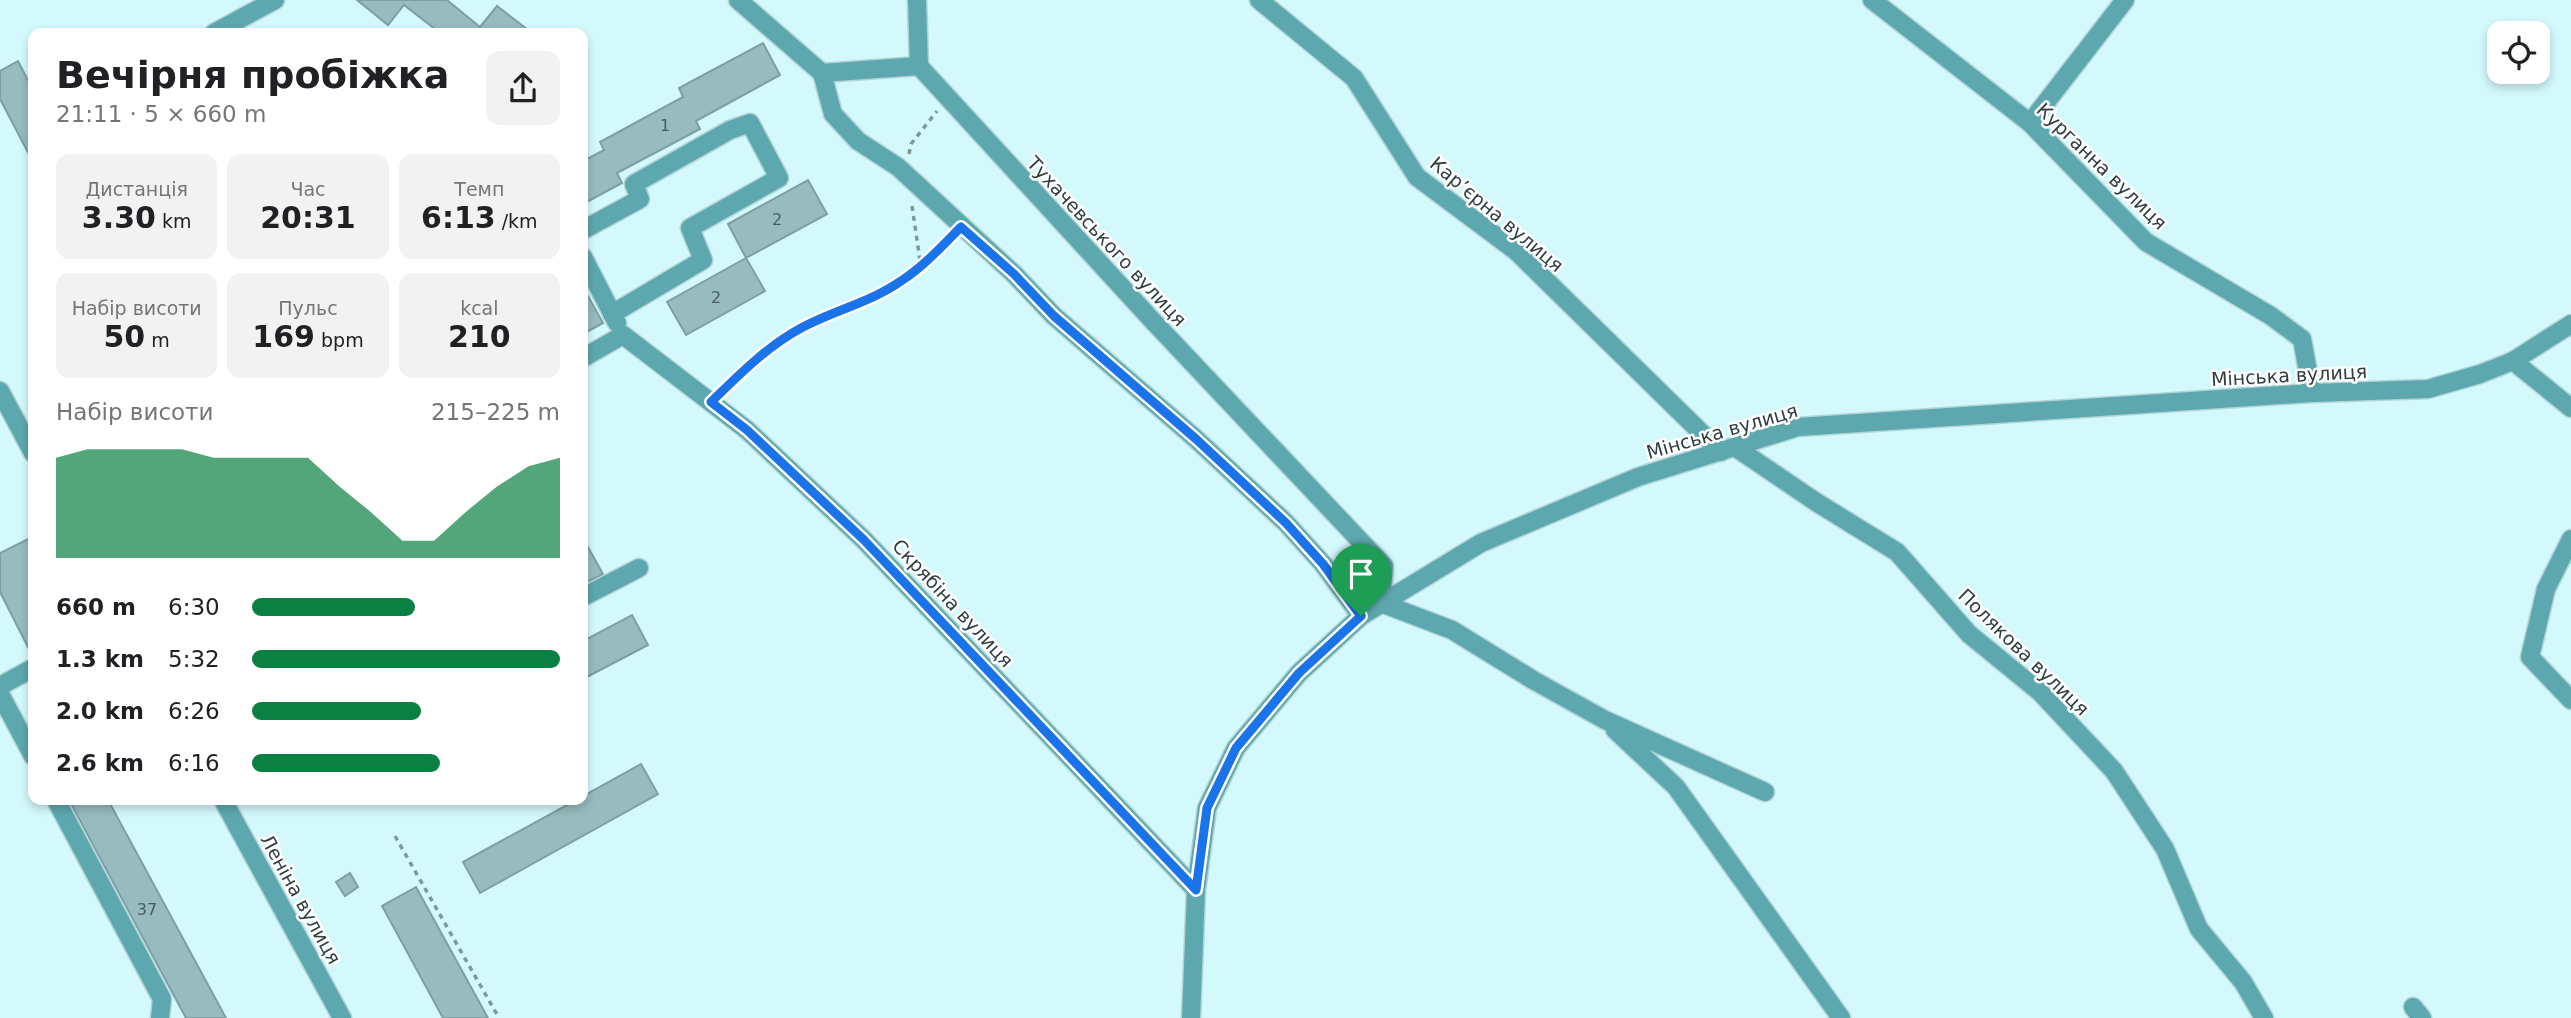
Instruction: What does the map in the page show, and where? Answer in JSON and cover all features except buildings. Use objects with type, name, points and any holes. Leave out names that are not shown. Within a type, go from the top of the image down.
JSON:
[{"type":"street","points":[[220,28],[245,7],[275,0]]},
{"type":"street","points":[[738,0],[822,73],[833,114],[858,141],[898,167],[1014,274],[1054,316],[1196,439],[1286,523],[1323,564],[1361,616]]},
{"type":"street","points":[[822,73],[919,66],[917,0]]},
{"type":"street","name":"Кар’єрна вулиця","points":[[1259,0],[1354,78],[1417,177],[1516,251],[1728,449]]},
{"type":"street","name":"Курганна вулиця","points":[[1872,0],[2030,123],[2146,242],[2271,316],[2302,339],[2312,393]]},
{"type":"street","points":[[2030,123],[2125,0]]},
{"type":"street","name":"Тухачевського вулиця","points":[[919,66],[1150,319],[1384,566],[1381,603]]},
{"type":"street","points":[[588,227],[640,199],[634,184],[730,130],[750,123],[779,178],[690,228],[703,260],[612,314]]},
{"type":"street","points":[[588,267],[623,335],[588,355]]},
{"type":"street","name":"Мінська вулиця","points":[[1191,1018],[1196,890],[1207,808],[1236,748],[1299,673],[1361,616],[1481,543],[1639,477],[1798,427],[2312,393],[2428,389],[2513,361],[2571,324]]},
{"type":"street","name":"Скрябіна вулиця","points":[[623,335],[662,362],[747,430],[864,540],[1196,890]]},
{"type":"street","points":[[2513,361],[2571,408]]},
{"type":"street","points":[[0,391],[28,444]]},
{"type":"street","name":"Полякова вулиця","points":[[1728,449],[1897,552],[1969,634],[2040,692],[2105,761],[2165,849],[2199,929],[2243,982],[2264,1018]]},
{"type":"street","points":[[2571,539],[2546,589],[2530,657],[2571,700]]},
{"type":"street","points":[[588,594],[639,568]]},
{"type":"street","points":[[1381,603],[1452,630],[1605,720],[1765,792]]},
{"type":"street","points":[[0,686],[28,671]]},
{"type":"street","points":[[0,694],[28,747]]},
{"type":"street","points":[[1605,720],[1676,787],[1841,1018]]},
{"type":"street","points":[[59,805],[162,999],[160,1018]]},
{"type":"street","name":"Леніна вулиця","points":[[226,805],[342,1018]]},
{"type":"path","points":[[711,402],[761,354],[804,327],[865,301],[900,282],[930,260],[961,227]]},
{"type":"path","points":[[395,836],[499,1018]]},
{"type":"route","points":[[961,227],[1014,274],[1054,316],[1196,439],[1286,523],[1323,564],[1361,616],[1299,673],[1236,748],[1207,808],[1196,890],[864,540],[747,430],[711,402],[761,354],[804,327],[865,301],[900,282],[930,260],[961,227]]}]
